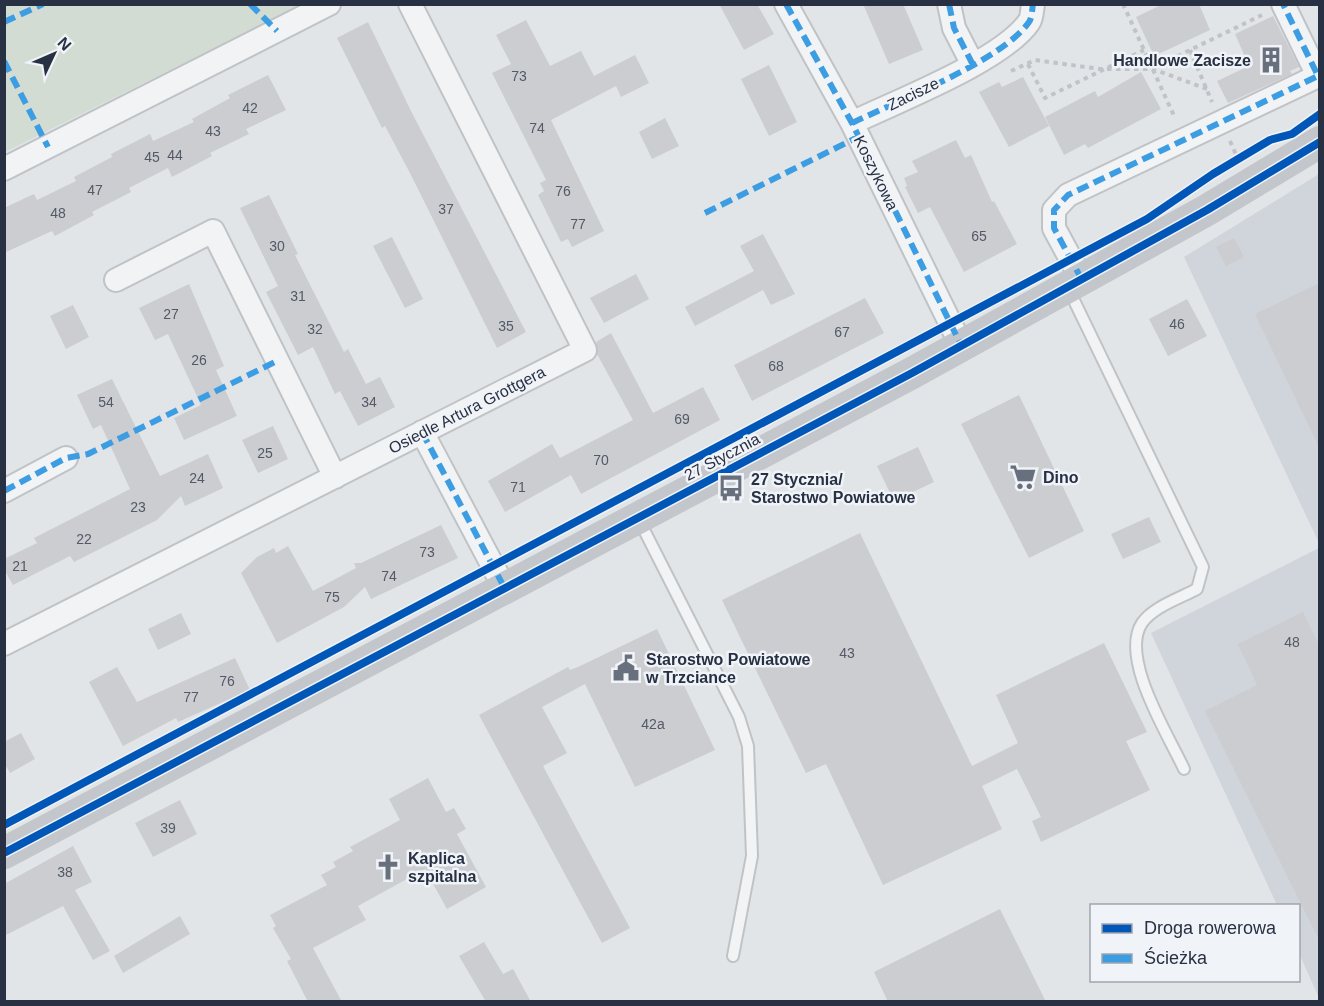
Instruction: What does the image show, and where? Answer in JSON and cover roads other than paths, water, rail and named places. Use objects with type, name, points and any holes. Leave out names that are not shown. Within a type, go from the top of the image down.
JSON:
[{"type":"main road","name":"27 Stycznia","points":[[4,853],[1075,284],[1207,210],[1320,142]]},
{"type":"street","points":[[4,170],[329,4]]},
{"type":"street","name":"Osiedle Artura Grottgera","points":[[4,644],[585,350],[410,4]]},
{"type":"street","name":"Koszykowa","points":[[786,4],[852,123],[961,345]]},
{"type":"street","points":[[949,4],[954,28],[973,64]]},
{"type":"street","name":"Zacisze","points":[[852,123],[973,64],[1011,42],[1031,20],[1033,4]]},
{"type":"street","points":[[1075,284],[1054,228],[1054,210],[1068,195],[1319,77],[1283,5]]},
{"type":"street","points":[[116,280],[213,231],[335,477]]},
{"type":"street","points":[[422,432],[504,587]]},
{"type":"street","points":[[4,491],[66,458]]},
{"type":"lane","points":[[1075,284],[1203,567],[1197,589],[1153,613],[1142,624],[1137,640],[1139,673],[1184,769]]},
{"type":"lane","points":[[638,517],[740,717],[748,746],[752,856],[733,956]]},
{"type":"place","name":"Handlowe Zacisze","points":[[1271,60]]},
{"type":"place","name":"Dino","points":[[1023,477]]},
{"type":"place","name":"27 Stycznia/ Starostwo Powiatowe","points":[[731,488]]},
{"type":"place","name":"Starostwo Powiatowe w Trzciance","points":[[626,668]]},
{"type":"place","name":"Kaplica szpitalna","points":[[388,867]]}]
